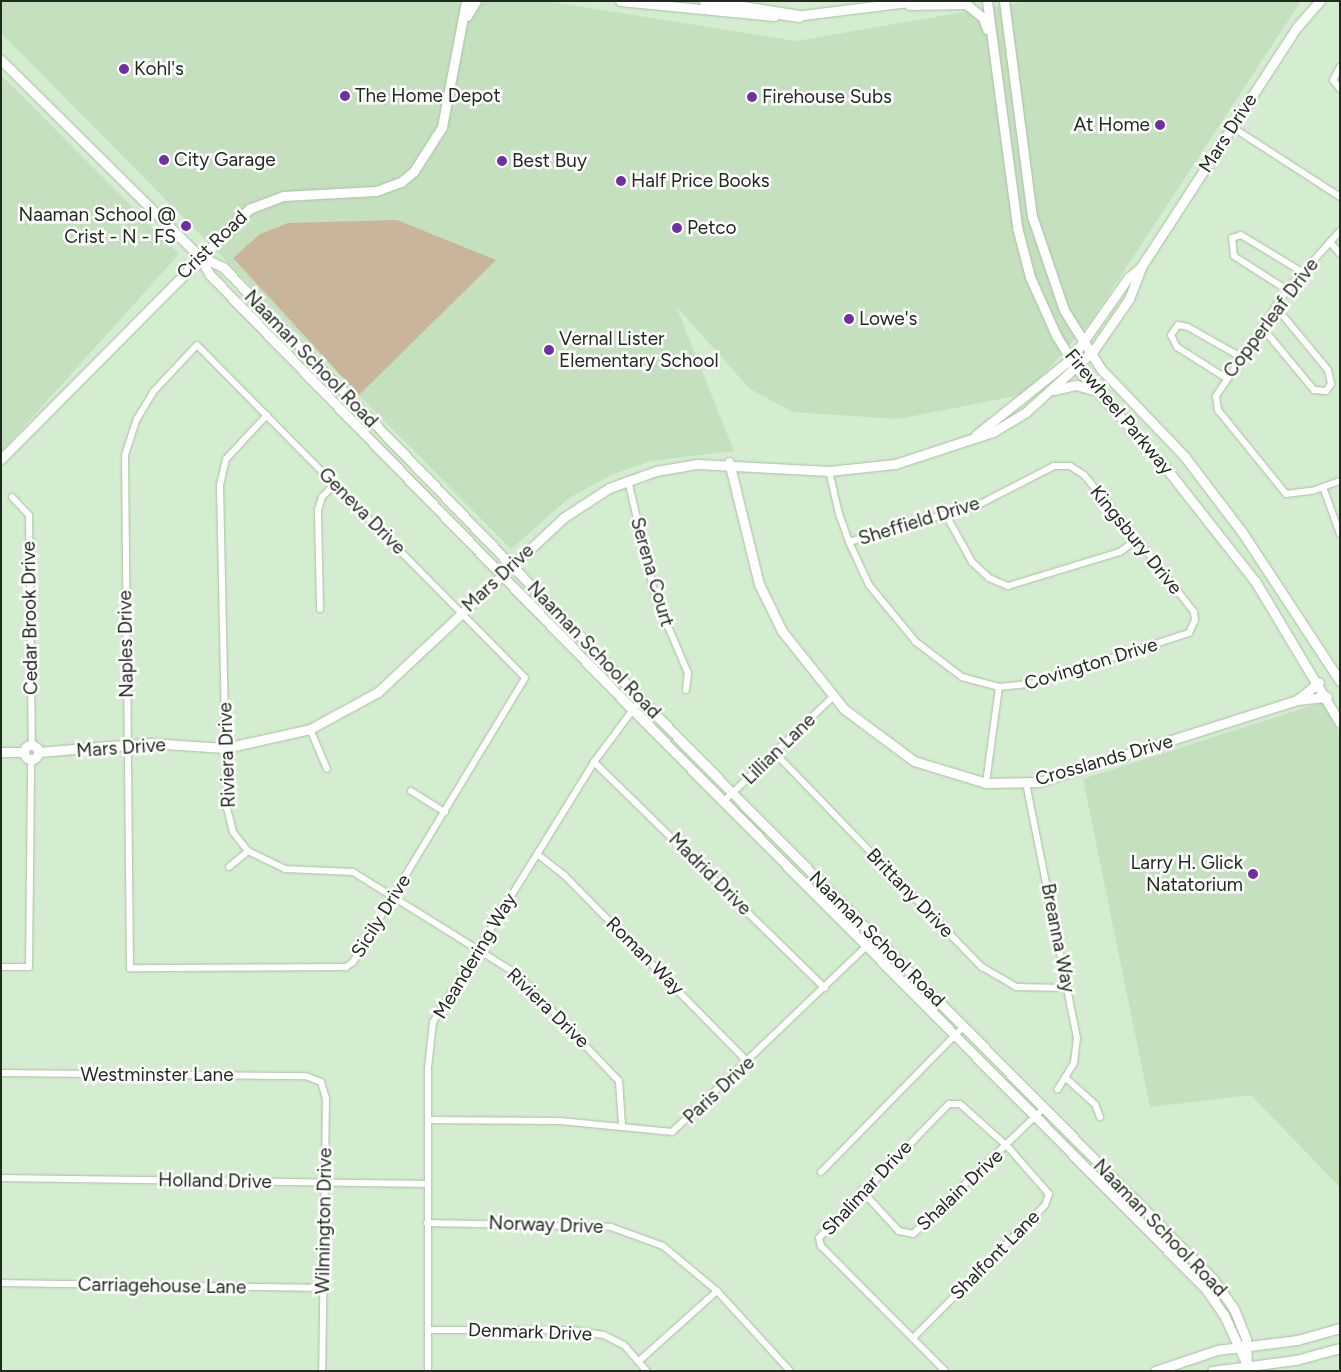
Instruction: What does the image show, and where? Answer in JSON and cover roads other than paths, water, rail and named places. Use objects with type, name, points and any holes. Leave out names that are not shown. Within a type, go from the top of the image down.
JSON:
[{"type":"highway","points":[[705,1],[799,16]]},
{"type":"main road","name":"Crist Road","points":[[1,459],[234,221],[267,200],[376,191],[401,182],[414,171],[442,127],[467,16],[466,1]]},
{"type":"main road","name":"Crist Road","points":[[467,16],[476,1]]},
{"type":"main road","points":[[620,1],[705,12],[799,16],[916,1]]},
{"type":"main road","name":"Firewheel Parkway","points":[[987,1],[1015,217],[1030,277],[1076,368],[1099,392],[1227,543],[1319,682],[1340,723]]},
{"type":"main road","name":"Firewheel Parkway","points":[[1004,1],[1032,216],[1048,273],[1083,345],[1090,355],[1185,458],[1242,532],[1340,680]]},
{"type":"main road","name":"Mars Drive","points":[[35,748],[127,744],[225,748],[310,729],[378,692],[501,574],[574,509],[628,480],[670,468],[729,462],[829,471],[895,464],[993,432],[1050,392],[1090,355],[1130,299],[1141,267],[1297,28],[1320,1]]},
{"type":"main road","points":[[896,4],[966,4],[983,18],[993,44]]},
{"type":"main road","name":"Naaman School Road","points":[[1,60],[199,256],[217,282],[632,709],[1212,1296],[1236,1348],[1247,1365]]},
{"type":"main road","points":[[1015,217],[1032,216]]},
{"type":"main road","name":"Naaman School Road","points":[[199,256],[223,268],[641,699],[964,1026],[1043,1110],[1213,1279],[1234,1309],[1249,1347],[1247,1365]]},
{"type":"main road","name":"Mars Drive","points":[[974,437],[1071,359],[1083,345],[1128,278],[1141,267]]},
{"type":"main road","points":[[1050,392],[1076,385],[1099,392]]},
{"type":"main road","name":"Crosslands Drive","points":[[729,462],[759,584],[782,631],[833,696],[914,761],[986,783],[1026,783],[1128,756],[1297,700],[1327,697]]},
{"type":"main road","name":"Crosslands Drive","points":[[1297,700],[1319,682]]},
{"type":"main road","points":[[1,752],[24,752],[35,748]]},
{"type":"main road","points":[[24,752],[31,759],[35,748]]},
{"type":"main road","points":[[1154,1371],[1193,1356],[1249,1347],[1340,1328]]},
{"type":"main road","points":[[1212,1371],[1296,1360],[1340,1348]]},
{"type":"street","points":[[1340,67],[1333,80],[1340,89]]},
{"type":"street","points":[[1232,127],[1340,197]]},
{"type":"street","name":"Copperleaf Drive","points":[[1323,487],[1286,494],[1218,410],[1216,396],[1239,356],[1287,290],[1340,231]]},
{"type":"street","points":[[1287,290],[1234,256],[1232,238],[1241,235],[1302,272]]},
{"type":"street","points":[[1330,242],[1340,254]]},
{"type":"street","points":[[1261,326],[1314,390],[1326,390],[1331,384],[1328,370],[1275,306]]},
{"type":"street","points":[[1226,378],[1177,347],[1171,335],[1178,325],[1188,326],[1239,356]]},
{"type":"street","name":"Geneva Drive","points":[[197,345],[525,678]]},
{"type":"street","name":"Naples Drive","points":[[130,968],[125,455],[137,419],[154,392],[197,345]]},
{"type":"street","name":"Riviera Drive","points":[[267,415],[222,468],[225,748],[227,808],[233,832],[248,851],[285,869],[353,872],[394,894],[480,948],[517,974],[605,1063],[619,1081],[622,1125]]},
{"type":"street","name":"Sheffield Drive","points":[[849,542],[946,515],[1054,466],[1070,466]]},
{"type":"street","name":"Kingsbury Drive","points":[[1070,466],[1084,475],[1137,539],[1194,612],[1195,620]]},
{"type":"street","name":"Covington Drive","points":[[829,471],[849,542],[869,584],[916,642],[962,677],[999,687],[1036,683],[1189,633],[1195,620]]},
{"type":"street","name":"Serena Court","points":[[628,480],[655,596],[688,673],[686,690]]},
{"type":"street","points":[[1340,481],[1323,487],[1340,534]]},
{"type":"street","points":[[320,609],[318,510],[322,497],[335,484]]},
{"type":"street","name":"Cedar Brook Drive","points":[[12,497],[29,515],[35,748]]},
{"type":"street","points":[[946,515],[972,562],[989,578],[1008,586],[1120,552],[1137,539]]},
{"type":"street","name":"Sicily Drive","points":[[130,968],[346,967],[445,812],[525,678]]},
{"type":"street","points":[[986,783],[999,687]]},
{"type":"street","name":"Lillian Lane","points":[[724,801],[833,696]]},
{"type":"street","name":"Meandering Way","points":[[428,1371],[428,1120],[433,1022],[594,762],[641,699]]},
{"type":"street","points":[[310,729],[327,769]]},
{"type":"street","name":"Brittany Drive","points":[[775,753],[982,967],[1016,987],[1068,988]]},
{"type":"street","points":[[1,967],[29,967],[31,759]]},
{"type":"street","name":"Madrid Drive","points":[[594,762],[825,988]]},
{"type":"street","name":"Breanna Way","points":[[1026,783],[1068,988],[1077,1047],[1067,1079],[1058,1089]]},
{"type":"street","points":[[411,792],[445,812]]},
{"type":"street","points":[[229,866],[248,851]]},
{"type":"street","name":"Roman Way","points":[[537,854],[566,876],[749,1063]]},
{"type":"street","name":"Paris Drive","points":[[428,1120],[622,1125],[672,1132],[749,1063],[876,938]]},
{"type":"street","points":[[821,1172],[964,1026]]},
{"type":"street","name":"Westminster Lane","points":[[1,1073],[313,1077]]},
{"type":"street","name":"Wilmington Drive","points":[[313,1077],[321,1082],[326,1098],[322,1371]]},
{"type":"street","points":[[1067,1079],[1095,1104],[1100,1117]]},
{"type":"street","name":"Shalimar Drive","points":[[945,1371],[821,1246],[824,1229],[949,1104],[960,1104],[1007,1146]]},
{"type":"street","points":[[1037,1118],[1043,1110]]},
{"type":"street","name":"Shalain Drive","points":[[861,1190],[899,1231],[913,1234],[1037,1118]]},
{"type":"street","name":"Shalfont Lane","points":[[913,1338],[1045,1205],[1047,1187],[1007,1146]]},
{"type":"street","name":"Holland Drive","points":[[1,1178],[428,1184]]},
{"type":"street","name":"Norway Drive","points":[[428,1222],[611,1227],[664,1246],[718,1291],[790,1371]]},
{"type":"street","name":"Carriagehouse Lane","points":[[1,1284],[323,1288]]},
{"type":"street","points":[[640,1360],[718,1291]]},
{"type":"street","name":"Denmark Drive","points":[[428,1330],[572,1330],[604,1335],[640,1360],[648,1371]]},
{"type":"place","name":"Kohl's","points":[[124,69]]},
{"type":"place","name":"The Home Depot","points":[[345,96]]},
{"type":"place","name":"Firehouse Subs","points":[[752,97]]},
{"type":"place","name":"At Home","points":[[1160,125]]},
{"type":"place","name":"City Garage","points":[[164,160]]},
{"type":"place","name":"Best Buy","points":[[502,161]]},
{"type":"place","name":"Half Price Books","points":[[621,181]]},
{"type":"place","name":"Naaman School @ Crist - N - FS","points":[[186,226]]},
{"type":"place","name":"Petco","points":[[677,228]]},
{"type":"place","name":"Lowe's","points":[[849,319]]},
{"type":"place","name":"Vernal Lister Elementary School","points":[[549,350]]},
{"type":"place","name":"Larry H. Glick Natatorium","points":[[1253,874]]}]
